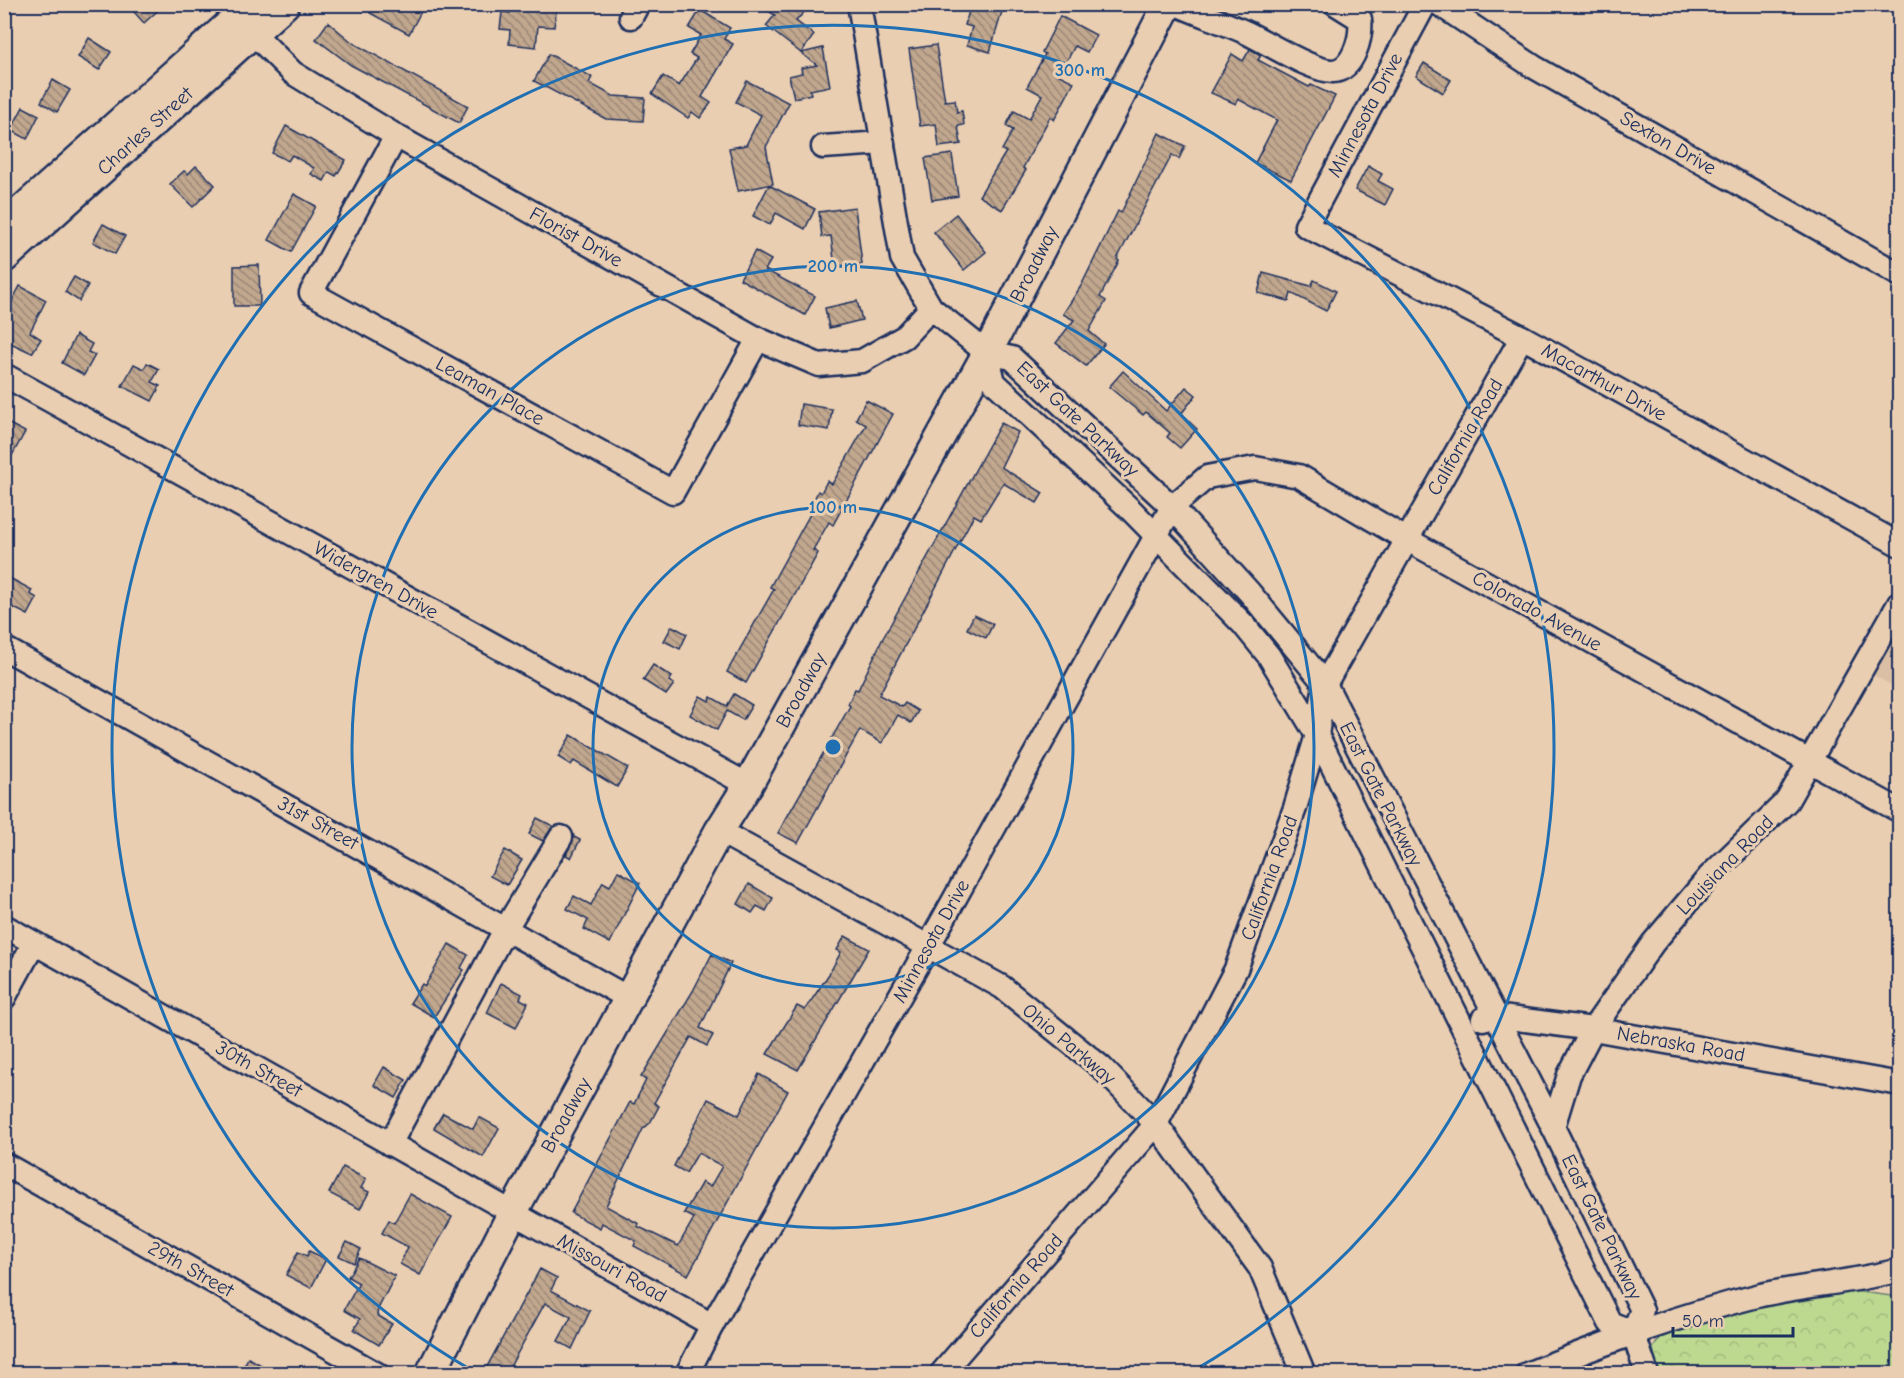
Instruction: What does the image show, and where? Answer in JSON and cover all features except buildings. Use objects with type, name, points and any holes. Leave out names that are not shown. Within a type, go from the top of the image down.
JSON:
[{"type":"main road","name":"Charles Street","points":[[4,226],[248,18],[285,4]]},
{"type":"main road","name":"Broadway","points":[[430,1374],[513,1212],[719,831],[748,785],[987,353],[1168,4]]},
{"type":"main road","name":"Charles Street","points":[[6,254],[248,18]]},
{"type":"street","name":"East Gate Parkway","points":[[859,4],[903,258],[931,308],[987,353],[1012,358],[1172,507],[1250,592],[1325,684],[1553,1127],[1642,1310],[1634,1332],[1647,1374]]},
{"type":"street","points":[[1176,4],[1225,13],[1320,69],[1335,71],[1348,63],[1355,52],[1360,19],[1336,4]]},
{"type":"street","name":"Minnesota Drive","points":[[1306,226],[1425,4]]},
{"type":"street","name":"Sexton Drive","points":[[1439,4],[1534,67],[1899,275]]},
{"type":"street","name":"Florist Drive","points":[[248,18],[293,73],[396,136],[758,339],[819,365],[862,361],[904,337],[931,308]]},
{"type":"street","points":[[1355,52],[1389,72]]},
{"type":"street","name":"Leaman Place","points":[[396,136],[311,293],[673,492],[758,339]]},
{"type":"street","points":[[823,147],[883,143]]},
{"type":"street","name":"Macarthur Drive","points":[[1306,226],[1522,337],[1899,545]]},
{"type":"street","name":"California Road","points":[[941,1374],[1156,1124],[1236,969],[1295,808],[1317,735],[1325,684],[1522,337]]},
{"type":"street","name":"East Gate Parkway","points":[[987,353],[994,382],[1156,536],[1244,624],[1269,656],[1317,735],[1610,1323],[1634,1332]]},
{"type":"street","name":"Widergren Drive","points":[[4,375],[748,785]]},
{"type":"street","name":"Colorado Avenue","points":[[1172,507],[1207,477],[1255,468],[1299,476],[1406,538],[1899,811]]},
{"type":"street","name":"Minnesota Drive","points":[[687,1374],[712,1324],[929,945],[1172,507]]},
{"type":"street","name":"Louisiana Road","points":[[1553,1127],[1569,1075],[1593,1029],[1653,943],[1708,877],[1787,801],[1899,602]]},
{"type":"street","name":"31st Street","points":[[4,648],[630,999]]},
{"type":"street","name":"Ohio Parkway","points":[[719,831],[1002,987],[1101,1067],[1156,1124],[1260,1268],[1304,1374]]},
{"type":"street","points":[[390,1144],[506,928],[561,837]]},
{"type":"street","name":"30th Street","points":[[4,926],[513,1212]]},
{"type":"street","points":[[4,998],[34,943]]},
{"type":"street","name":"Nebraska Road","points":[[1462,1026],[1494,1016],[1593,1029],[1899,1084]]},
{"type":"street","name":"29th Street","points":[[4,1164],[377,1374]]},
{"type":"street","name":"Missouri Road","points":[[513,1212],[712,1324]]},
{"type":"street","points":[[1527,1374],[1634,1332],[1760,1296],[1899,1270]]},
{"type":"shaded area","points":[[1899,620],[1899,689],[1869,673]]},
{"type":"green space","points":[[1853,1291],[1899,1297],[1899,1373],[1658,1373],[1653,1348],[1663,1334],[1785,1300]]}]
